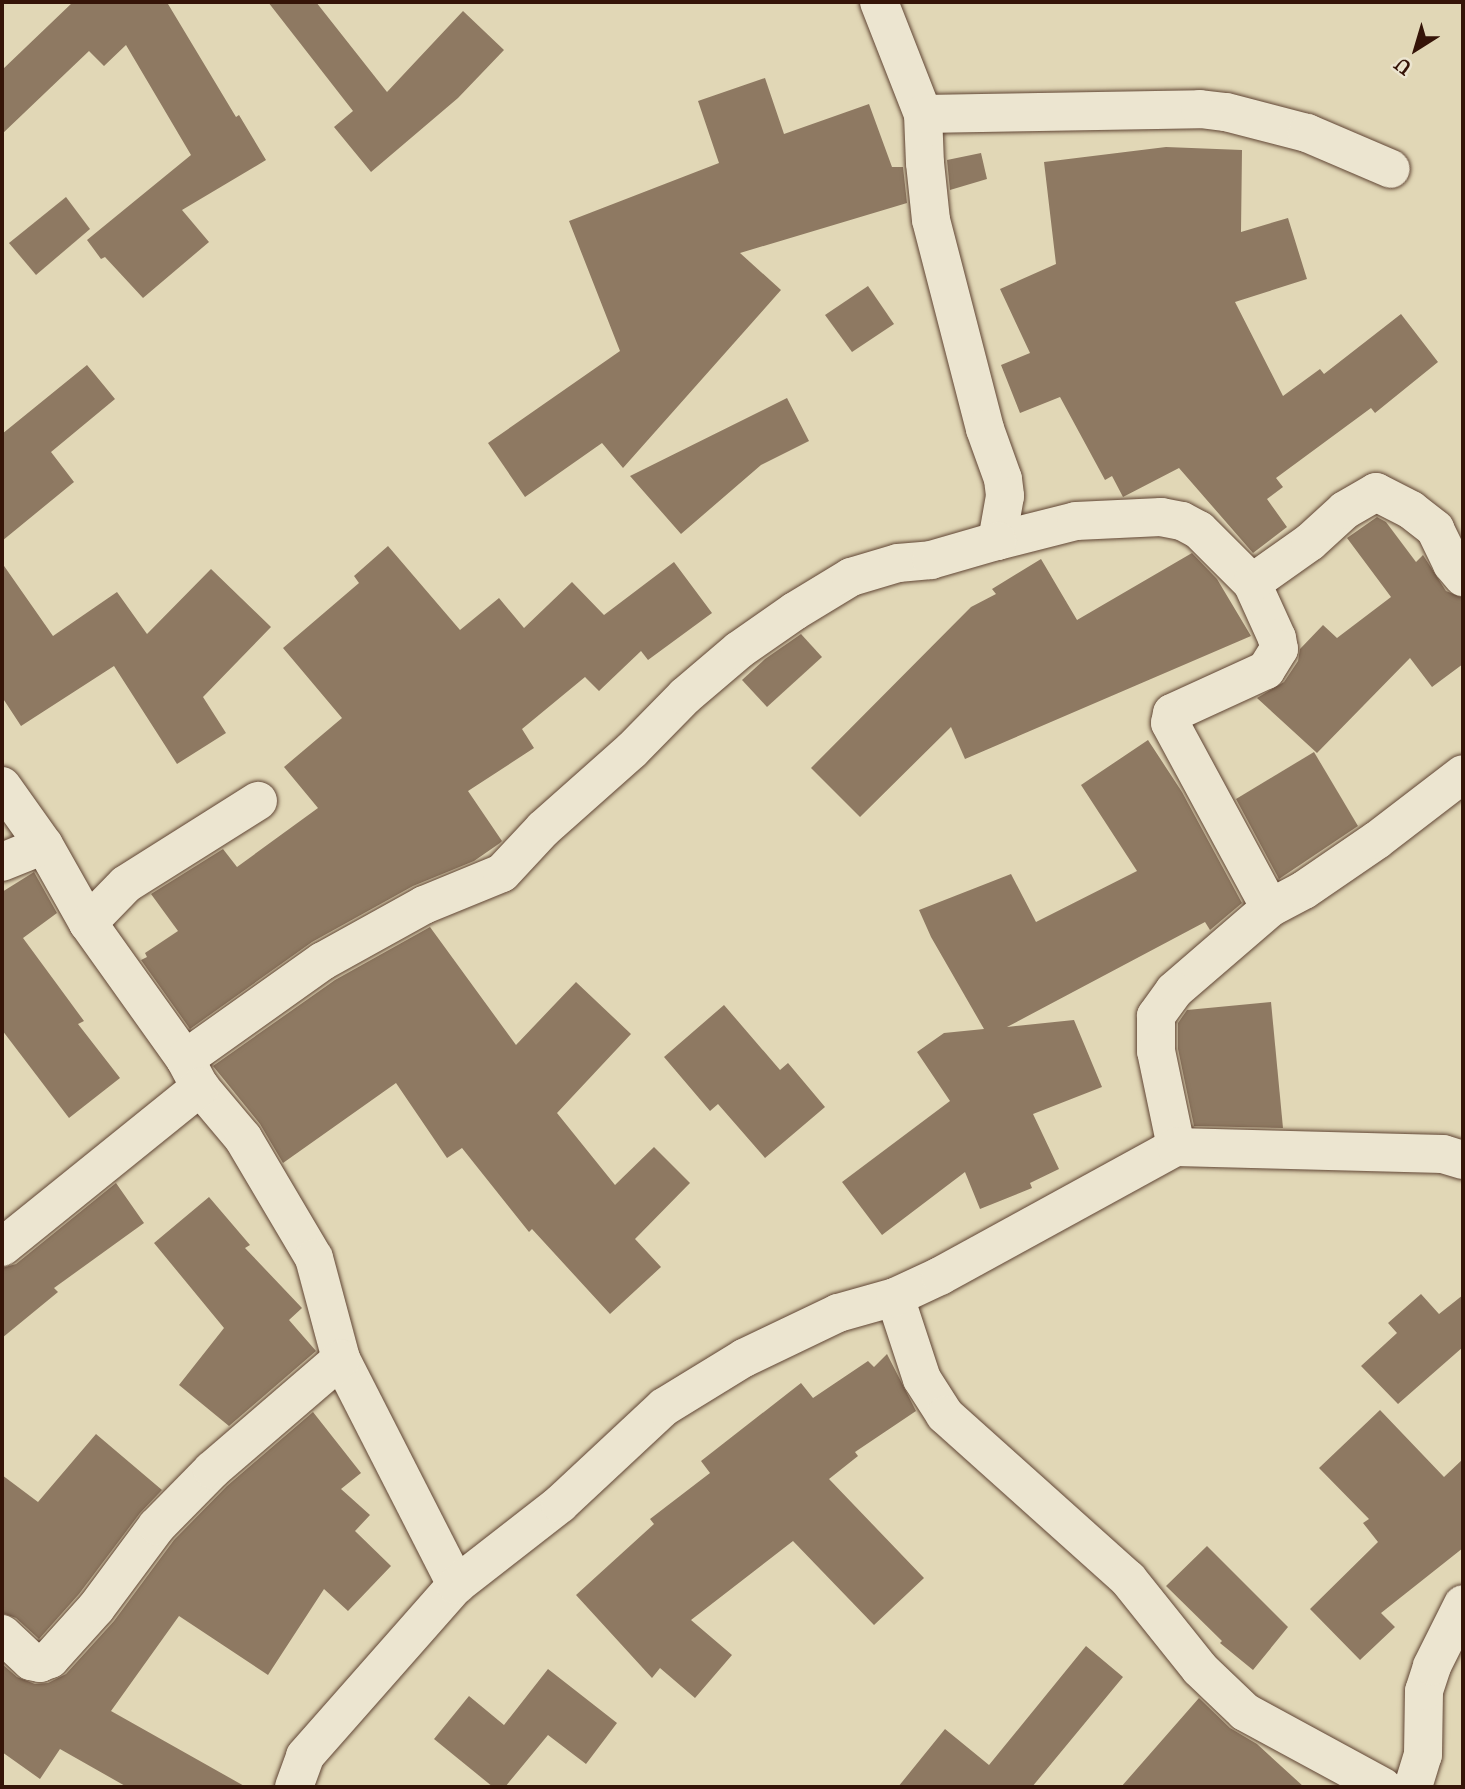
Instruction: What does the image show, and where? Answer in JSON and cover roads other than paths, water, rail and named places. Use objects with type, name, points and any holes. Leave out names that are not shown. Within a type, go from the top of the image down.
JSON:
[{"type":"street","points":[[879,2],[923,114],[931,220],[985,429],[1003,479],[1005,496],[997,541]]},
{"type":"street","points":[[923,114],[1200,109],[1226,112],[1307,133],[1391,169]]},
{"type":"street","points":[[1252,583],[1310,542],[1345,510],[1376,492],[1411,510],[1435,529],[1452,564],[1463,577]]},
{"type":"street","points":[[2,1247],[193,1073],[323,961],[424,905],[502,873],[543,829],[632,750],[685,695],[787,616],[850,577],[898,563],[932,560],[1076,521],[1161,517],[1182,521],[1199,530],[1252,583],[1279,649],[1266,670],[1172,713],[1170,723],[1270,908]]},
{"type":"street","points":[[1176,1147],[1156,1051],[1156,1016],[1174,991],[1270,908],[1304,890],[1377,840],[1463,774]]},
{"type":"street","points":[[2,786],[44,845],[88,923],[193,1073],[243,1138],[314,1258],[341,1359],[456,1585]]},
{"type":"street","points":[[88,923],[125,884],[258,802]]},
{"type":"street","points":[[2,862],[44,845]]},
{"type":"street","points":[[294,1787],[305,1756],[456,1585],[560,1504],[664,1407],[744,1358],[838,1313],[895,1297],[940,1276],[1176,1147],[1434,1153],[1463,1160]]},
{"type":"street","points":[[895,1297],[922,1379],[946,1415],[1128,1579],[1200,1669],[1245,1712],[1383,1787]]},
{"type":"street","points":[[2,1634],[31,1661],[40,1663],[50,1659],[96,1608],[157,1526],[212,1470],[341,1359]]},
{"type":"street","points":[[1413,1787],[1423,1755],[1423,1691],[1463,1604]]}]
